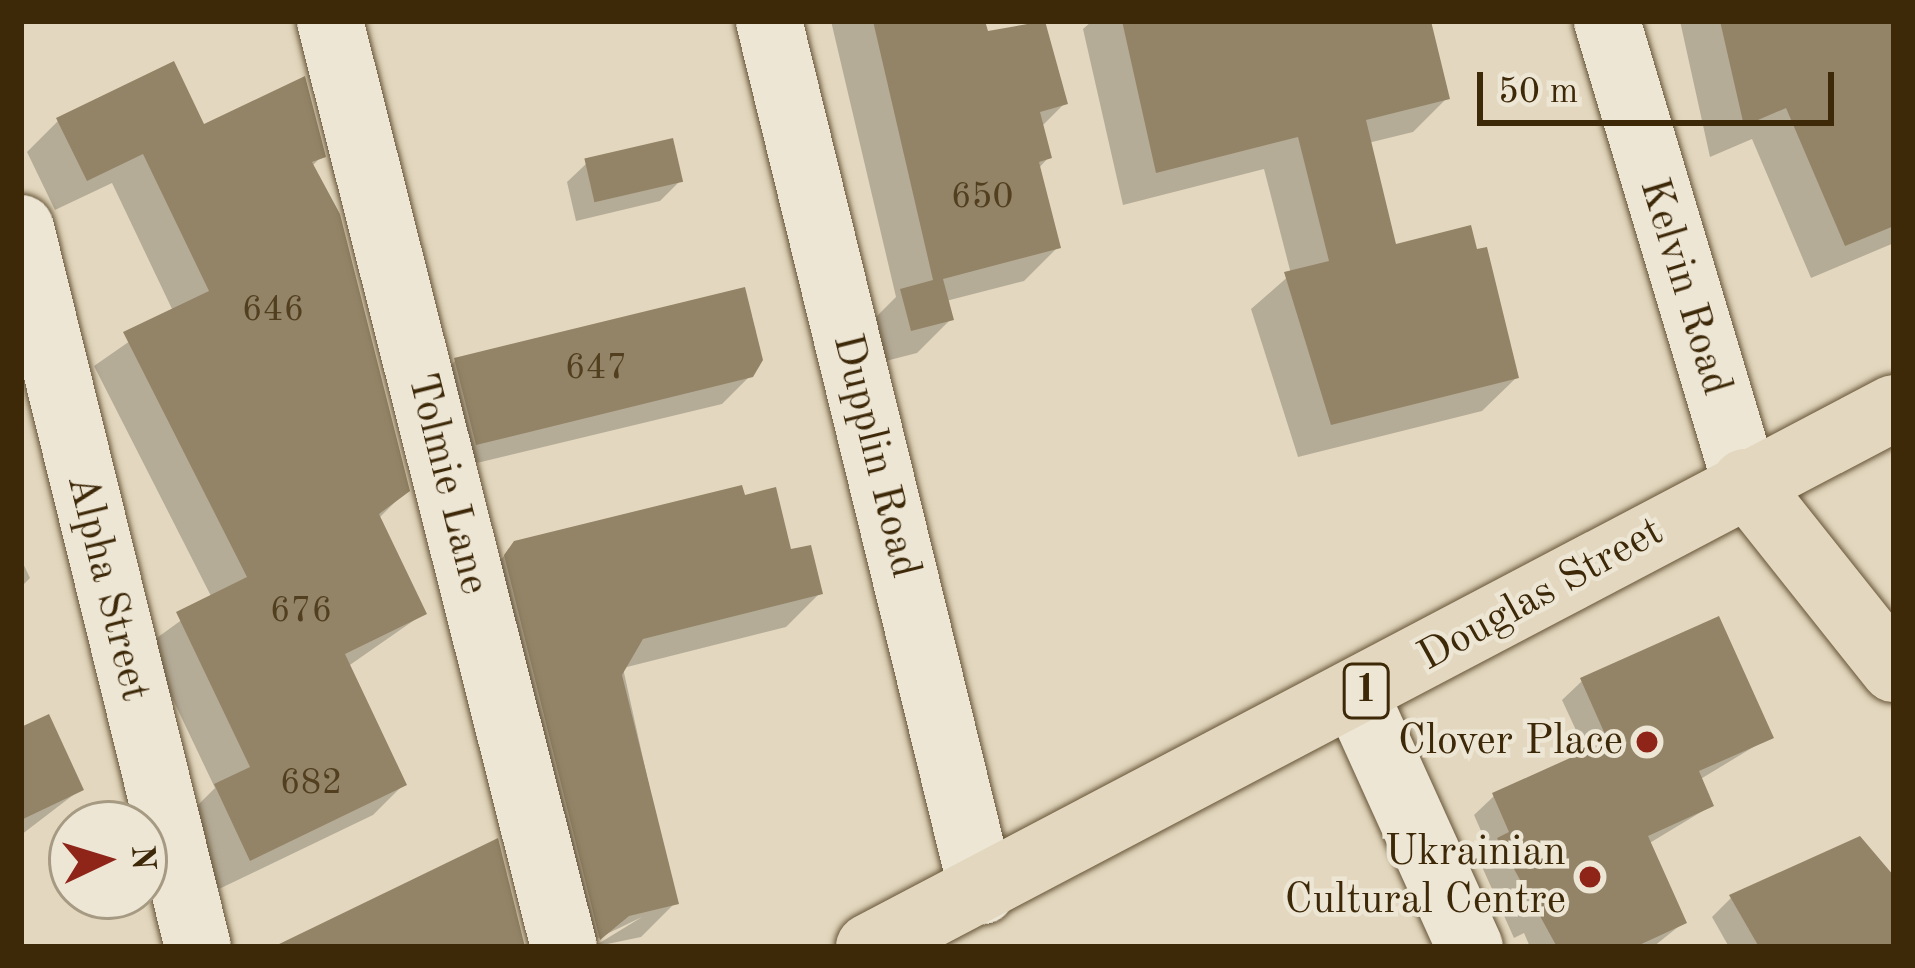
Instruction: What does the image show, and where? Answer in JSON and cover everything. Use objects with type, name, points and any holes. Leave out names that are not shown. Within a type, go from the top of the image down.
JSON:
[{"type":"main road","name":"Douglas Street","points":[[869,947],[1356,697],[1745,482],[1894,408]]},
{"type":"main road","points":[[1745,482],[1894,669]]},
{"type":"street","name":"Tolmie Lane","points":[[330,21],[564,947]]},
{"type":"street","name":"Dupplin Road","points":[[769,21],[982,891]]},
{"type":"street","name":"Kelvin Road","points":[[1607,21],[1745,482]]},
{"type":"street","name":"Alpha Street","points":[[21,227],[198,947]]},
{"type":"street","points":[[1356,697],[1470,947]]},
{"type":"building","points":[[873,21],[985,21],[988,31],[1045,21],[1068,104],[1040,112],[1052,158],[1039,162],[1061,248],[943,279],[954,320],[911,331],[900,289],[933,280]]},
{"type":"building","points":[[1122,21],[1431,21],[1450,99],[1366,120],[1396,244],[1471,225],[1477,249],[1487,247],[1519,378],[1331,425],[1284,272],[1329,261],[1298,137],[1156,173]]},
{"type":"building","points":[[1720,21],[1894,21],[1894,226],[1845,246],[1786,108],[1744,126]]},
{"type":"building","points":[[174,61],[204,124],[305,76],[326,157],[312,162],[340,214],[410,491],[379,514],[427,614],[345,654],[407,785],[250,861],[214,784],[250,767],[176,612],[247,577],[123,332],[209,291],[143,154],[87,181],[56,118]]},
{"type":"building","points":[[673,138],[683,182],[594,202],[584,158]]},
{"type":"building","points":[[745,287],[763,360],[753,377],[476,445],[454,358]]},
{"type":"building","points":[[742,485],[745,495],[776,487],[791,549],[811,545],[823,594],[643,639],[622,675],[679,904],[629,916],[600,940],[504,555],[514,541]]},
{"type":"building","points":[[1719,616],[1774,738],[1699,771],[1714,806],[1648,836],[1687,923],[1635,947],[1557,947],[1497,838],[1509,832],[1492,793],[1608,741],[1580,678]]},
{"type":"building","points":[[49,714],[84,790],[63,800],[48,800],[48,807],[21,820],[21,727]]},
{"type":"building","points":[[1860,836],[1894,876],[1894,947],[1759,947],[1729,895]]},
{"type":"building","points":[[498,838],[525,947],[273,947]]},
{"type":"place","name":"Clover Place","points":[[1647,742]]},
{"type":"place","name":"Ukrainian Cultural Centre","points":[[1590,877]]}]
